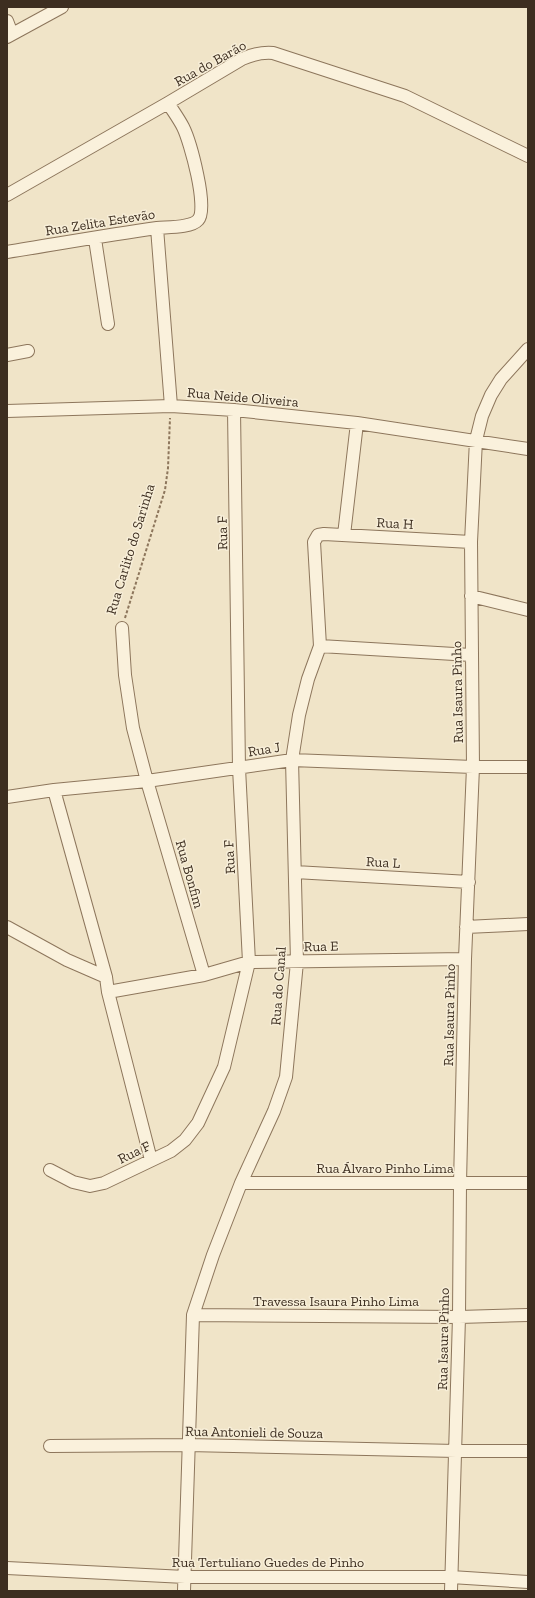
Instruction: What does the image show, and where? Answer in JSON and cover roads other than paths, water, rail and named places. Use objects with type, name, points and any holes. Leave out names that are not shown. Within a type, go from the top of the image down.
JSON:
[{"type":"street","points":[[7,21],[10,36],[62,7]]},
{"type":"street","name":"Rua do Barão","points":[[7,194],[168,104],[253,54],[262,52],[273,53],[405,96],[528,156]]},
{"type":"street","name":"Rua Zelita Estevão","points":[[7,252],[157,228],[186,226],[198,221],[201,216],[202,207],[192,154],[183,126],[168,104]]},
{"type":"street","points":[[157,228],[170,406]]},
{"type":"street","points":[[95,239],[108,324]]},
{"type":"street","name":"Rua Isaura Pinho","points":[[451,1591],[459,1317],[460,1184],[465,959],[473,767],[471,542],[476,440],[482,416],[491,395],[501,379],[528,349]]},
{"type":"street","points":[[7,355],[28,351]]},
{"type":"street","name":"Rua Neide Oliveira","points":[[7,411],[170,406],[234,410],[357,423],[528,449]]},
{"type":"street","name":"Rua F","points":[[50,1170],[73,1182],[90,1186],[104,1183],[170,1151],[185,1140],[201,1117],[224,1067],[250,962],[239,768],[234,410]]},
{"type":"street","points":[[344,535],[357,423]]},
{"type":"street","name":"Rua H","points":[[320,646],[314,542],[318,535],[324,534],[471,542]]},
{"type":"street","points":[[471,596],[528,610]]},
{"type":"street","name":"Rua Carlito do Sarinha","points":[[122,628],[125,675],[133,728],[147,781]]},
{"type":"street","points":[[320,646],[471,655]]},
{"type":"street","name":"Rua do Canal","points":[[184,1591],[192,1315],[241,1183],[274,1111],[286,1077],[297,962],[292,760],[299,715],[308,679],[320,646]]},
{"type":"street","name":"Rua J","points":[[7,796],[147,781],[292,760],[473,767],[528,767]]},
{"type":"street","name":"Rua Bonfim","points":[[147,781],[204,975]]},
{"type":"street","points":[[54,790],[106,976],[108,992],[151,1160]]},
{"type":"street","name":"Rua L","points":[[295,872],[469,882]]},
{"type":"street","points":[[466,927],[528,924]]},
{"type":"street","points":[[7,927],[67,960],[106,976]]},
{"type":"street","name":"Rua E","points":[[108,992],[204,975],[250,962],[465,959]]},
{"type":"street","name":"Rua Álvaro Pinho Lima","points":[[241,1183],[528,1183]]},
{"type":"street","name":"Travessa Isaura Pinho Lima","points":[[192,1315],[459,1317],[528,1315]]},
{"type":"street","name":"Rua Antonieli de Souza","points":[[50,1446],[188,1445],[456,1451],[528,1451]]},
{"type":"street","name":"Rua Tertuliano Guedes de Pinho","points":[[7,1568],[185,1577],[451,1577],[528,1582]]}]
